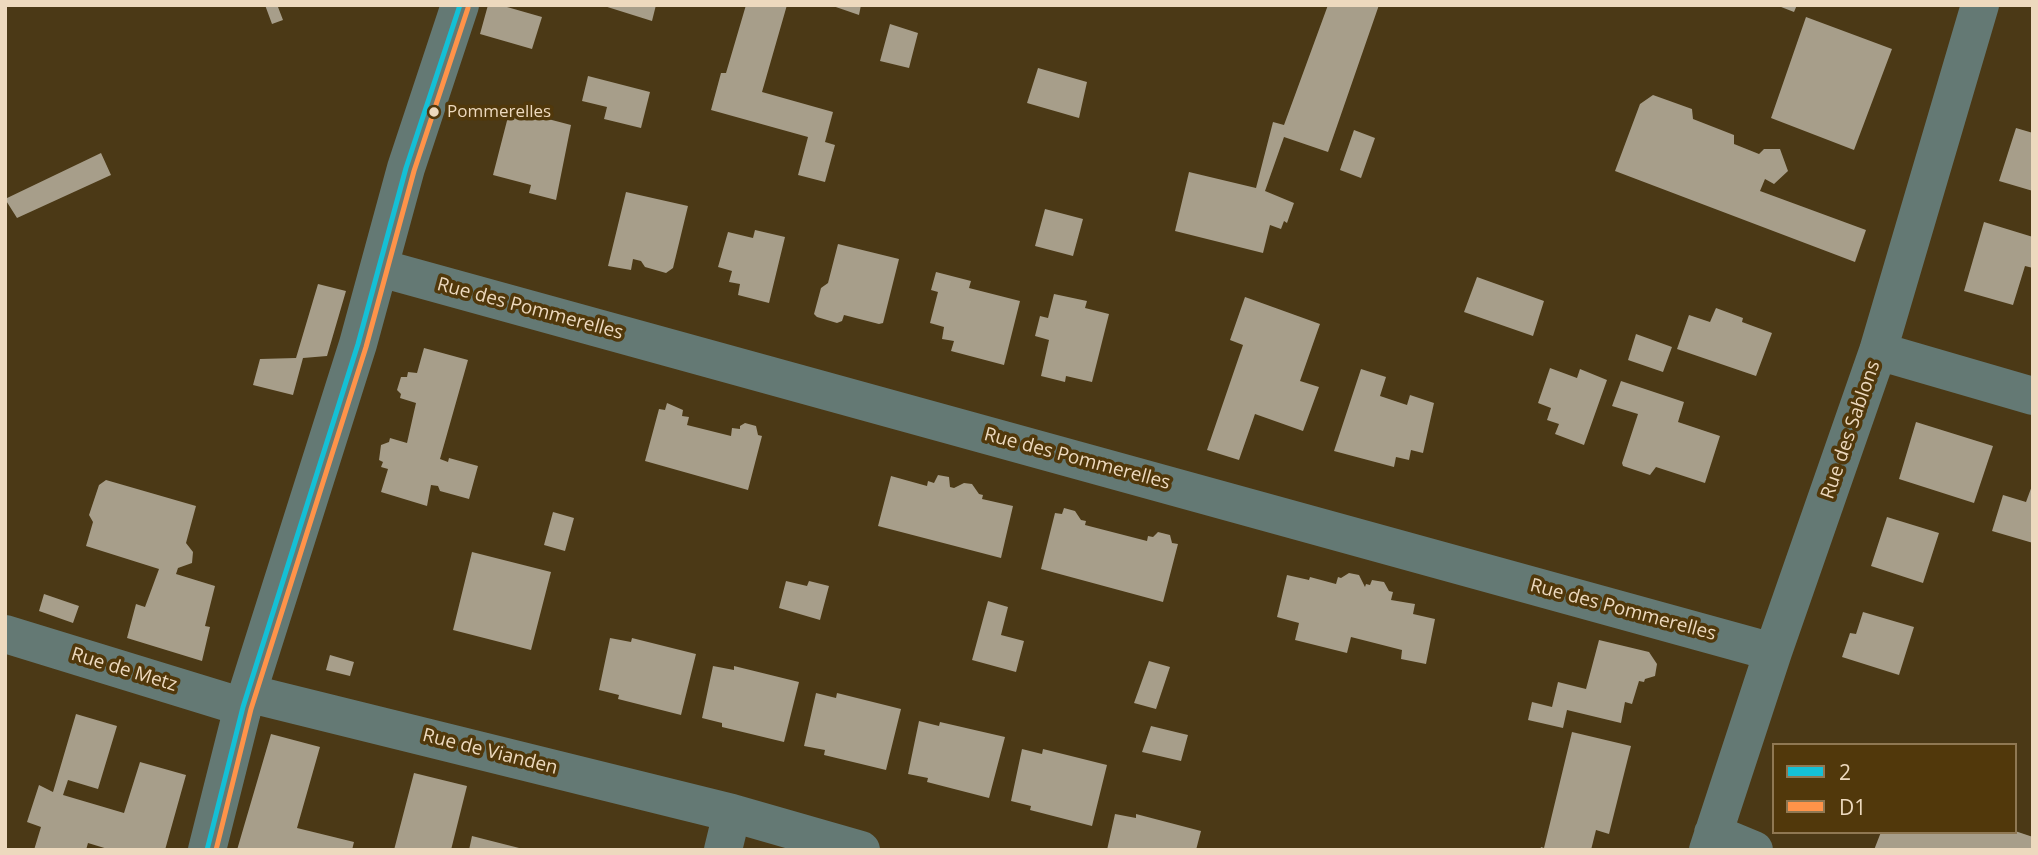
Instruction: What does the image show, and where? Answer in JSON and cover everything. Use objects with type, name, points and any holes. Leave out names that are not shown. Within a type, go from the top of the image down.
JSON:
[{"type":"street","points":[[207,850],[245,700],[380,268],[406,168],[460,5]]},
{"type":"street","name":"Rue des Sablons","points":[[1710,841],[1878,351],[1980,5]]},
{"type":"street","name":"Rue des Pommerelles","points":[[380,268],[1773,652]]},
{"type":"street","points":[[1878,351],[2033,396]]},
{"type":"street","name":"Rue de Metz","points":[[5,634],[245,700]]},
{"type":"street","name":"Rue de Vianden","points":[[245,700],[732,813],[861,850]]},
{"type":"street","points":[[723,850],[732,813]]},
{"type":"street","points":[[1710,841],[1754,850]]},
{"type":"building","points":[[265,5],[283,5],[278,7],[283,20],[272,24]]},
{"type":"building","points":[[488,5],[500,5],[542,17],[532,49],[480,34]]},
{"type":"building","points":[[601,5],[656,5],[652,21]]},
{"type":"building","points":[[746,5],[787,5],[762,92],[833,112],[825,142],[835,145],[825,182],[798,175],[808,137],[711,110],[721,73],[726,73]]},
{"type":"building","points":[[830,5],[861,5],[859,15]]},
{"type":"building","points":[[1328,5],[1379,5],[1328,152],[1284,137],[1265,191],[1294,203],[1287,223],[1284,221],[1281,229],[1270,225],[1263,253],[1175,231],[1189,172],[1256,188],[1273,122],[1284,125]]},
{"type":"building","points":[[1776,5],[1797,5],[1794,12]]},
{"type":"building","points":[[1806,17],[1892,49],[1854,150],[1771,118]]},
{"type":"building","points":[[890,24],[918,33],[909,68],[880,61]]},
{"type":"building","points":[[1038,68],[1087,82],[1079,118],[1027,103]]},
{"type":"building","points":[[588,76],[650,92],[641,128],[604,119],[607,107],[582,101]]},
{"type":"building","points":[[1653,95],[1692,109],[1693,119],[1734,135],[1734,144],[1759,154],[1764,149],[1780,149],[1788,171],[1774,184],[1765,179],[1760,191],[1866,230],[1855,262],[1615,171],[1640,104]]},
{"type":"building","points":[[510,109],[571,125],[556,200],[529,193],[531,185],[493,175]]},
{"type":"building","points":[[2016,128],[2033,133],[2033,191],[1999,181]]},
{"type":"building","points":[[1354,130],[1375,138],[1361,178],[1340,170]]},
{"type":"building","points":[[101,153],[111,175],[17,218],[5,199]]},
{"type":"building","points":[[626,192],[688,206],[673,268],[666,273],[645,267],[641,261],[633,259],[631,270],[608,266]]},
{"type":"building","points":[[1045,209],[1083,219],[1073,256],[1035,246]]},
{"type":"building","points":[[1984,222],[2033,237],[2033,268],[2025,266],[2013,305],[1964,291]]},
{"type":"building","points":[[755,230],[785,237],[769,303],[738,295],[740,284],[729,282],[732,271],[718,267],[728,232],[753,238]]},
{"type":"building","points":[[838,244],[899,259],[883,323],[844,315],[842,321],[837,323],[814,314],[821,288],[828,283]]},
{"type":"building","points":[[936,272],[971,281],[969,288],[1020,301],[1004,365],[951,351],[954,341],[942,339],[944,327],[930,323],[938,292],[931,290]]},
{"type":"building","points":[[1477,277],[1544,301],[1533,336],[1464,312]]},
{"type":"building","points":[[318,284],[346,291],[327,356],[303,358],[293,395],[253,385],[260,359],[296,358]]},
{"type":"building","points":[[1054,294],[1087,301],[1085,308],[1109,314],[1092,382],[1066,376],[1065,382],[1041,376],[1049,340],[1035,336],[1040,316],[1048,318]]},
{"type":"building","points":[[1245,297],[1320,324],[1300,381],[1319,387],[1303,431],[1255,414],[1239,460],[1207,450],[1243,345],[1230,340]]},
{"type":"building","points":[[1716,308],[1743,318],[1742,322],[1772,333],[1756,376],[1677,349],[1689,315],[1710,322]]},
{"type":"building","points":[[1636,334],[1672,347],[1663,372],[1628,360]]},
{"type":"building","points":[[424,348],[468,360],[440,459],[448,462],[449,458],[478,466],[469,499],[440,491],[438,486],[431,485],[427,506],[381,492],[388,469],[381,467],[383,462],[379,460],[381,445],[389,442],[390,438],[407,443],[416,403],[400,398],[401,394],[397,390],[401,377],[407,377],[408,372],[417,373]]},
{"type":"building","points":[[1550,368],[1577,378],[1580,369],[1607,380],[1584,445],[1555,434],[1559,424],[1547,420],[1551,408],[1538,403]]},
{"type":"building","points":[[1361,369],[1386,377],[1380,396],[1407,405],[1410,395],[1434,403],[1423,453],[1411,450],[1409,460],[1396,457],[1394,467],[1334,451]]},
{"type":"building","points":[[1621,381],[1684,402],[1678,422],[1720,436],[1705,483],[1656,467],[1650,475],[1623,466],[1638,414],[1612,406]]},
{"type":"building","points":[[667,403],[683,410],[682,416],[689,417],[687,425],[731,436],[732,428],[740,429],[745,423],[756,426],[758,435],[762,436],[748,490],[645,461],[659,409],[665,410]]},
{"type":"building","points":[[1916,422],[1993,446],[1974,503],[1899,479]]},
{"type":"building","points":[[938,475],[949,477],[950,487],[972,484],[979,494],[983,495],[982,499],[1013,506],[1001,558],[878,526],[891,476],[927,486],[928,481],[934,483]]},
{"type":"building","points":[[106,480],[196,506],[186,543],[193,552],[192,563],[178,568],[176,574],[215,586],[205,626],[210,627],[202,661],[127,638],[136,604],[145,607],[159,569],[86,546],[93,522],[89,515],[99,485]]},
{"type":"building","points":[[2033,483],[2033,543],[1992,531],[2003,495],[2026,502]]},
{"type":"building","points":[[1064,508],[1075,511],[1081,520],[1086,521],[1085,525],[1147,541],[1148,536],[1153,537],[1158,532],[1170,535],[1172,543],[1178,544],[1163,602],[1041,569],[1055,513],[1062,514]]},
{"type":"building","points":[[553,512],[574,518],[565,551],[544,545]]},
{"type":"building","points":[[1887,517],[1939,533],[1923,583],[1871,566]]},
{"type":"building","points":[[472,552],[551,572],[531,650],[453,630]]},
{"type":"building","points":[[1349,573],[1359,575],[1365,587],[1366,584],[1370,585],[1372,580],[1384,582],[1389,591],[1393,592],[1391,600],[1415,604],[1413,614],[1435,619],[1426,664],[1401,659],[1402,650],[1351,637],[1347,653],[1295,640],[1299,623],[1277,617],[1287,575],[1309,580],[1310,577],[1336,584],[1338,577]]},
{"type":"building","points":[[786,581],[807,586],[809,581],[829,586],[820,620],[779,608]]},
{"type":"building","points":[[44,594],[79,606],[73,623],[39,611]]},
{"type":"building","points":[[988,601],[1008,607],[1001,635],[1024,641],[1016,672],[972,660]]},
{"type":"building","points":[[1863,612],[1914,627],[1899,675],[1842,657],[1850,633],[1856,634]]},
{"type":"building","points":[[610,638],[631,642],[632,638],[696,654],[681,715],[618,699],[619,695],[599,690]]},
{"type":"building","points":[[1599,640],[1649,652],[1657,664],[1655,676],[1645,679],[1644,682],[1639,681],[1632,704],[1625,702],[1621,723],[1567,710],[1563,728],[1528,720],[1532,702],[1552,707],[1558,682],[1586,689]]},
{"type":"building","points":[[330,655],[354,662],[350,676],[326,670]]},
{"type":"building","points":[[1149,661],[1170,667],[1156,709],[1134,703]]},
{"type":"building","points":[[713,666],[734,670],[734,666],[799,682],[784,742],[722,727],[722,723],[702,718]]},
{"type":"building","points":[[816,693],[836,698],[837,693],[901,709],[886,770],[824,755],[825,750],[804,746]]},
{"type":"building","points":[[76,714],[117,726],[98,789],[68,780],[63,795],[124,813],[140,762],[186,775],[165,850],[111,850],[88,843],[86,850],[34,850],[41,827],[27,822],[39,785],[53,792]]},
{"type":"building","points":[[919,721],[939,726],[940,722],[1005,737],[989,798],[927,782],[928,778],[908,774]]},
{"type":"building","points":[[1151,726],[1188,735],[1181,761],[1142,752]]},
{"type":"building","points":[[1572,732],[1631,746],[1609,834],[1596,830],[1591,850],[1540,850],[1541,847],[1544,848]]},
{"type":"building","points":[[271,734],[320,747],[297,828],[354,842],[352,850],[237,850]]},
{"type":"building","points":[[1022,749],[1042,754],[1043,749],[1107,765],[1092,826],[1030,810],[1031,806],[1011,801]]},
{"type":"building","points":[[414,773],[467,786],[451,850],[394,850]]},
{"type":"building","points":[[1115,814],[1136,818],[1136,814],[1201,831],[1196,850],[1107,850]]},
{"type":"building","points":[[2017,832],[2033,837],[2033,850],[1874,850],[1880,834],[2017,834]]},
{"type":"building","points":[[472,836],[523,849],[469,850]]},
{"type":"transit line","name":"2","points":[[207,850],[243,707],[358,344],[406,168],[460,5]]},
{"type":"transit line","name":"D1","points":[[216,850],[251,709],[366,347],[414,171],[468,8]]},
{"type":"place","name":"Pommerelles","points":[[434,112]]}]
